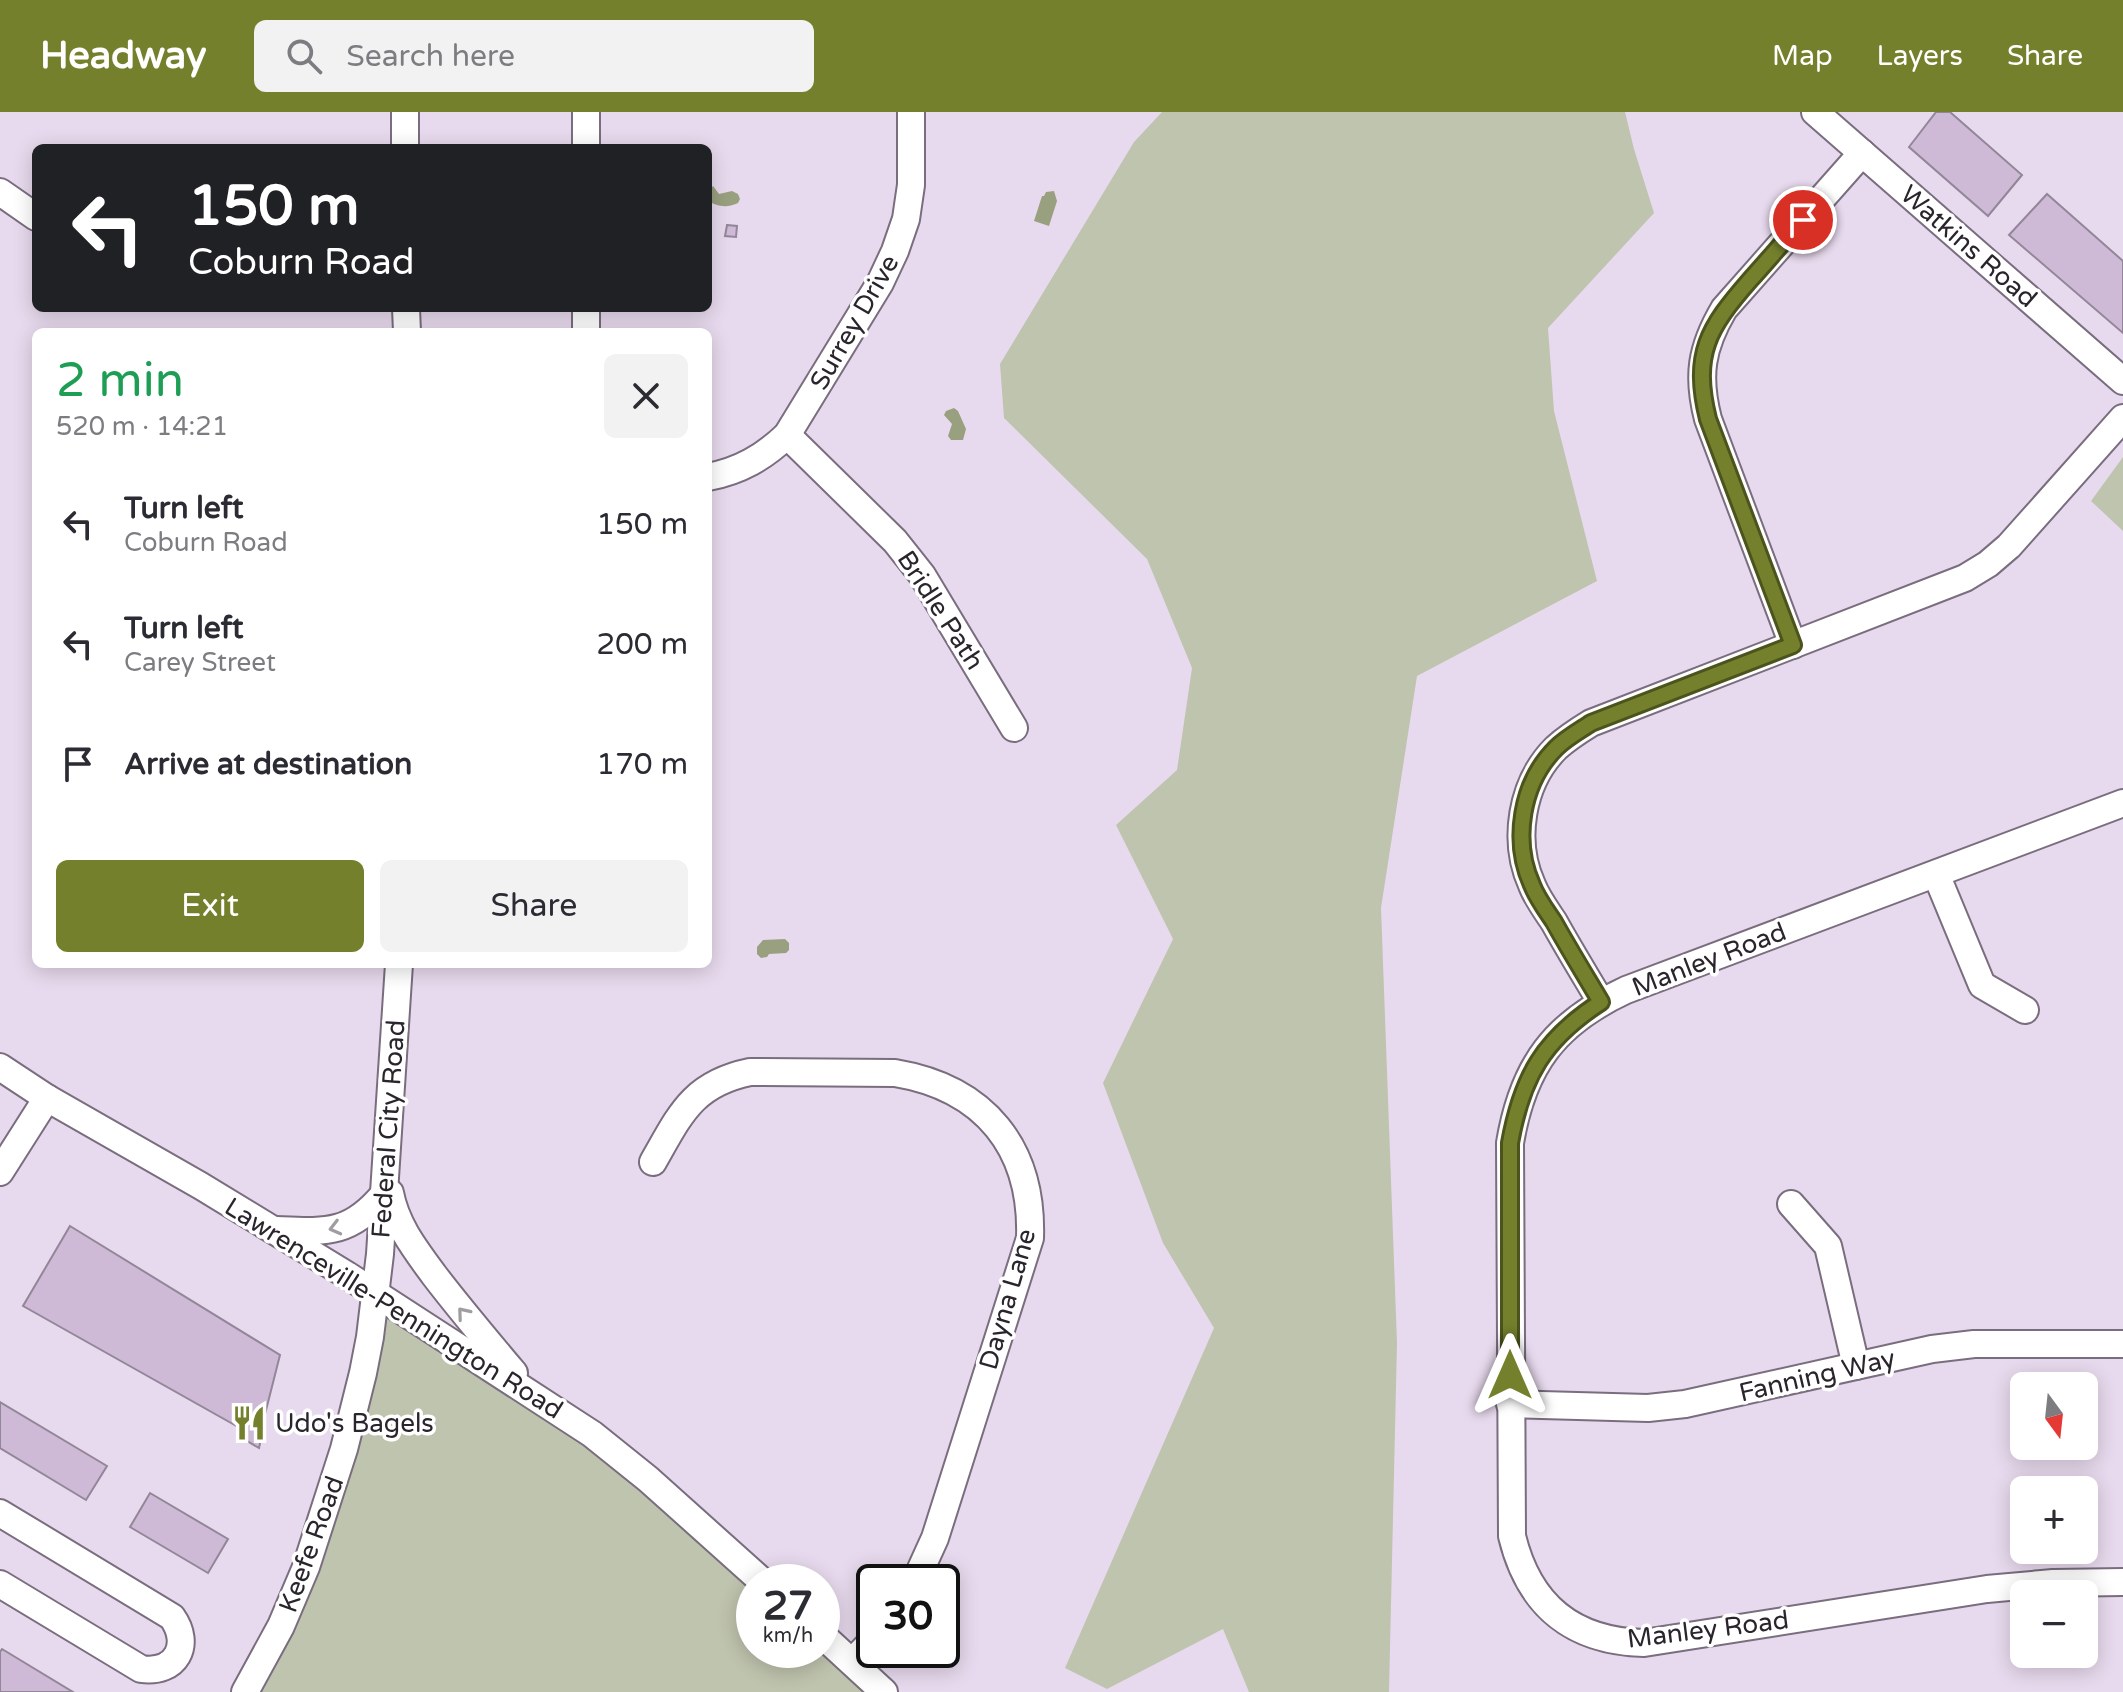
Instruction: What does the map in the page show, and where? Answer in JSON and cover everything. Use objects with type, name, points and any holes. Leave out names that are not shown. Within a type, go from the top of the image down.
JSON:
[{"type":"street","points":[[405,112],[405,144]]},
{"type":"street","points":[[586,112],[586,144]]},
{"type":"street","name":"Surrey Drive","points":[[712,476],[745,466],[770,451],[787,435],[880,283],[906,219],[911,185],[911,112]]},
{"type":"street","name":"Watkins Road","points":[[1815,112],[2123,381]]},
{"type":"street","points":[[1793,645],[1708,419],[1701,375],[1712,329],[1724,309],[1862,153]]},
{"type":"street","points":[[0,192],[32,214]]},
{"type":"street","points":[[1601,1002],[1532,886],[1524,864],[1522,818],[1528,793],[1554,750],[1591,723],[1965,578],[2009,546],[2123,418]]},
{"type":"street","name":"Bridle Path","points":[[787,435],[895,541],[922,575],[1014,728]]},
{"type":"street","name":"Manley Road","points":[[2123,803],[1601,1002],[1557,1036],[1538,1061],[1515,1112],[1510,1143],[1511,1525],[1517,1557],[1526,1579],[1540,1599],[1557,1615],[1579,1630],[1597,1637],[1644,1643],[1987,1589],[2053,1583],[2123,1582]]},
{"type":"street","points":[[1936,874],[1982,985],[2025,1010]]},
{"type":"street","name":"Federal City Road","points":[[376,1294],[399,968]]},
{"type":"street","name":"Lawrenceville-Pennington Road","points":[[0,1067],[47,1098],[273,1230],[592,1434],[648,1479],[743,1564]]},
{"type":"street","name":"Dayna Lane","points":[[653,1162],[683,1109],[708,1087],[729,1076],[750,1072],[895,1073],[918,1077],[945,1086],[970,1101],[1007,1140],[1027,1187],[1031,1213],[1030,1238],[935,1538],[923,1564]]},
{"type":"street","points":[[0,1172],[47,1098]]},
{"type":"street","points":[[273,1230],[318,1232],[345,1226],[369,1212],[385,1183]]},
{"type":"street","points":[[385,1183],[404,1233],[457,1305],[532,1394]]},
{"type":"street","points":[[1791,1204],[1828,1246],[1856,1366]]},
{"type":"street","name":"Keefe Road","points":[[245,1692],[281,1626],[329,1500],[363,1373],[376,1294]]},
{"type":"street","name":"Fanning Way","points":[[1510,1404],[1648,1408],[1685,1404],[1932,1349],[1974,1344],[2123,1344]]},
{"type":"street","points":[[0,1513],[172,1617],[180,1627],[180,1651],[164,1668],[141,1669],[0,1584]]},
{"type":"street","points":[[840,1651],[884,1692]]},
{"type":"street","points":[[852,1662],[856,1658]]},
{"type":"shaded area","points":[[1162,112],[1625,112],[1654,213],[1548,328],[1554,411],[1597,581],[1417,676],[1381,908],[1397,1343],[1389,1692],[1249,1692],[1223,1629],[1107,1689],[1065,1668],[1214,1328],[1163,1243],[1103,1083],[1173,939],[1116,825],[1177,770],[1192,668],[1147,559],[1004,418],[1000,364],[1134,142]]},
{"type":"shaded area","points":[[712,187],[719,194],[732,191],[738,194],[738,203],[730,206],[714,204]]},
{"type":"shaded area","points":[[1054,191],[1057,201],[1049,226],[1034,221],[1042,196]]},
{"type":"shaded area","points":[[954,408],[966,429],[963,440],[951,440],[948,436],[952,424],[944,415]]},
{"type":"shaded area","points":[[2123,457],[2123,531],[2091,501]]},
{"type":"shaded area","points":[[785,939],[789,943],[786,953],[761,958],[757,954],[757,947],[763,940]]},
{"type":"shaded area","points":[[381,1306],[598,1449],[736,1571],[736,1668],[840,1667],[864,1692],[251,1692]]},
{"type":"building","points":[[1936,112],[1950,112],[2022,175],[1988,216],[1909,147]]},
{"type":"building","points":[[2047,194],[2123,261],[2123,333],[2009,235]]},
{"type":"building","points":[[727,225],[737,226],[736,237],[725,236]]},
{"type":"building","points":[[70,1226],[280,1355],[259,1448],[242,1438],[247,1432],[23,1306]]},
{"type":"building","points":[[0,1402],[107,1466],[86,1500],[0,1448]]},
{"type":"building","points":[[150,1493],[228,1539],[208,1573],[130,1527]]},
{"type":"building","points":[[2,1649],[73,1692],[0,1692]]},
{"type":"place","name":"Udo's Bagels","points":[[249,1423]]},
{"type":"route","points":[[1510,1375],[1510,1143],[1515,1112],[1538,1061],[1557,1036],[1601,1002],[1532,886],[1524,864],[1522,818],[1528,793],[1554,750],[1591,723],[1793,645],[1708,419],[1701,375],[1712,329],[1724,309],[1803,220]]}]
